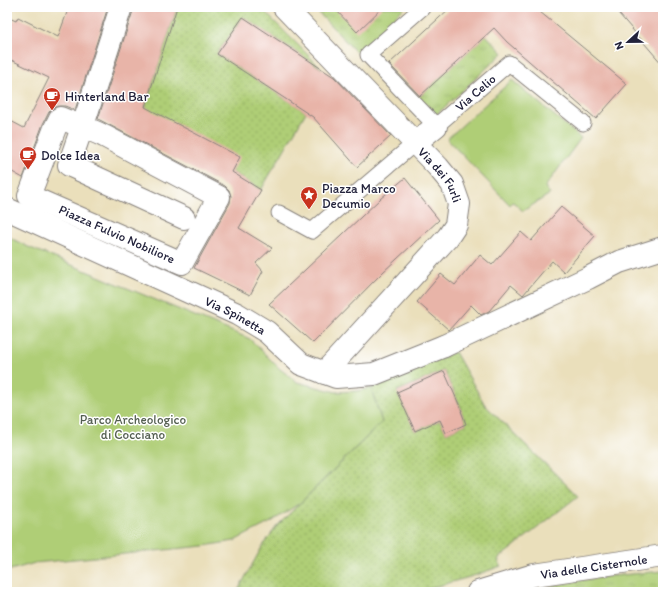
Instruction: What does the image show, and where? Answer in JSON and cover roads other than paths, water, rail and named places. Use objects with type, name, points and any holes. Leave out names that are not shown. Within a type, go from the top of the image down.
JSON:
[{"type":"street","points":[[121,7],[69,165],[184,218]]},
{"type":"street","name":"Via dei Furli","points":[[284,7],[438,167],[452,184],[459,204],[456,225],[448,237],[324,373]]},
{"type":"street","name":"Piazza Fulvio Nobiliore","points":[[60,118],[82,127],[104,136],[219,197],[182,263],[29,196],[60,118]]},
{"type":"street","name":"Via Celio","points":[[415,143],[436,126]]},
{"type":"street","name":"Via Spinetta","points":[[15,213],[237,314],[267,332],[301,364],[336,377],[374,374],[444,346],[619,262],[663,248]]},
{"type":"street","name":"Via delle Cisternole","points":[[478,592],[534,575],[663,556]]},
{"type":"lane","points":[[423,7],[368,55],[436,126]]},
{"type":"lane","name":"Via Celio","points":[[436,126],[509,63],[583,123]]},
{"type":"lane","name":"Via Celio","points":[[278,213],[312,231],[415,143]]},
{"type":"place","name":"Hinterland Bar","points":[[52,111]]},
{"type":"place","name":"Dolce Idea","points":[[28,170]]},
{"type":"place","name":"Piazza Marco Decumio","points":[[309,210]]},
{"type":"park label","name":"Parco Archeologico di Cocciano","points":[[133,426]]}]
